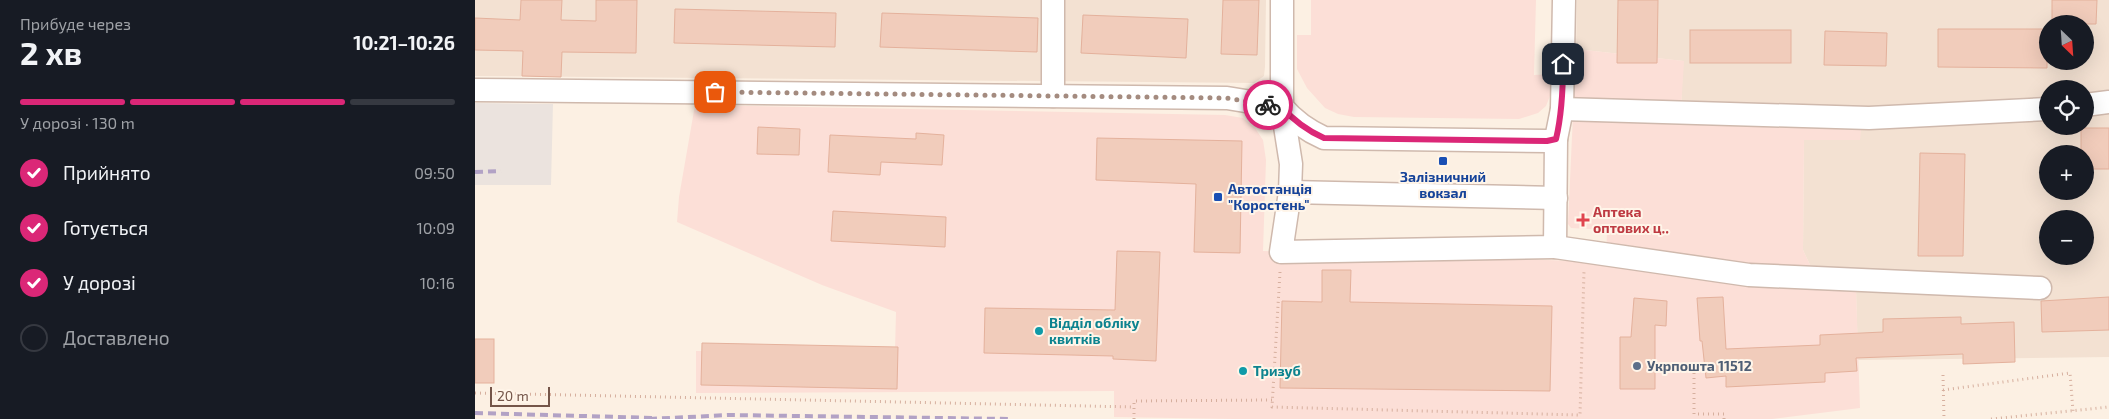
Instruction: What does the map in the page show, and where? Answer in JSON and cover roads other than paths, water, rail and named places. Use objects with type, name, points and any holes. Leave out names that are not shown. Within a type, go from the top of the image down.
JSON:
[{"type":"street","points":[[1053,0],[1053,96]]},
{"type":"street","points":[[1282,0],[1282,107],[1291,164],[1290,192],[1281,252],[1555,247],[1749,274],[2040,288]]},
{"type":"street","points":[[1555,247],[1564,0]]},
{"type":"street","points":[[475,90],[1227,98],[1282,107],[1292,119],[1306,130],[1324,138],[1547,141],[1559,124]]},
{"type":"street","points":[[2094,104],[2109,102]]},
{"type":"street","points":[[1559,124],[1869,118],[2039,109]]},
{"type":"street","points":[[1290,192],[1557,198]]},
{"type":"railway","points":[[475,172],[501,171]]},
{"type":"railway","points":[[475,413],[655,418]]},
{"type":"railway","points":[[649,419],[729,415],[1011,419]]},
{"type":"place","name":"Залізничний вокзал","points":[[1443,161]]},
{"type":"place","name":"Автостанція \"Коростень\"","points":[[1218,197]]},
{"type":"place","name":"Аптека оптових ц‥","points":[[1583,220]]},
{"type":"place","name":"Відділ обліку квитків","points":[[1039,331]]},
{"type":"place","name":"Укрпошта 11512","points":[[1637,366]]},
{"type":"place","name":"Тризуб","points":[[1243,371]]}]
